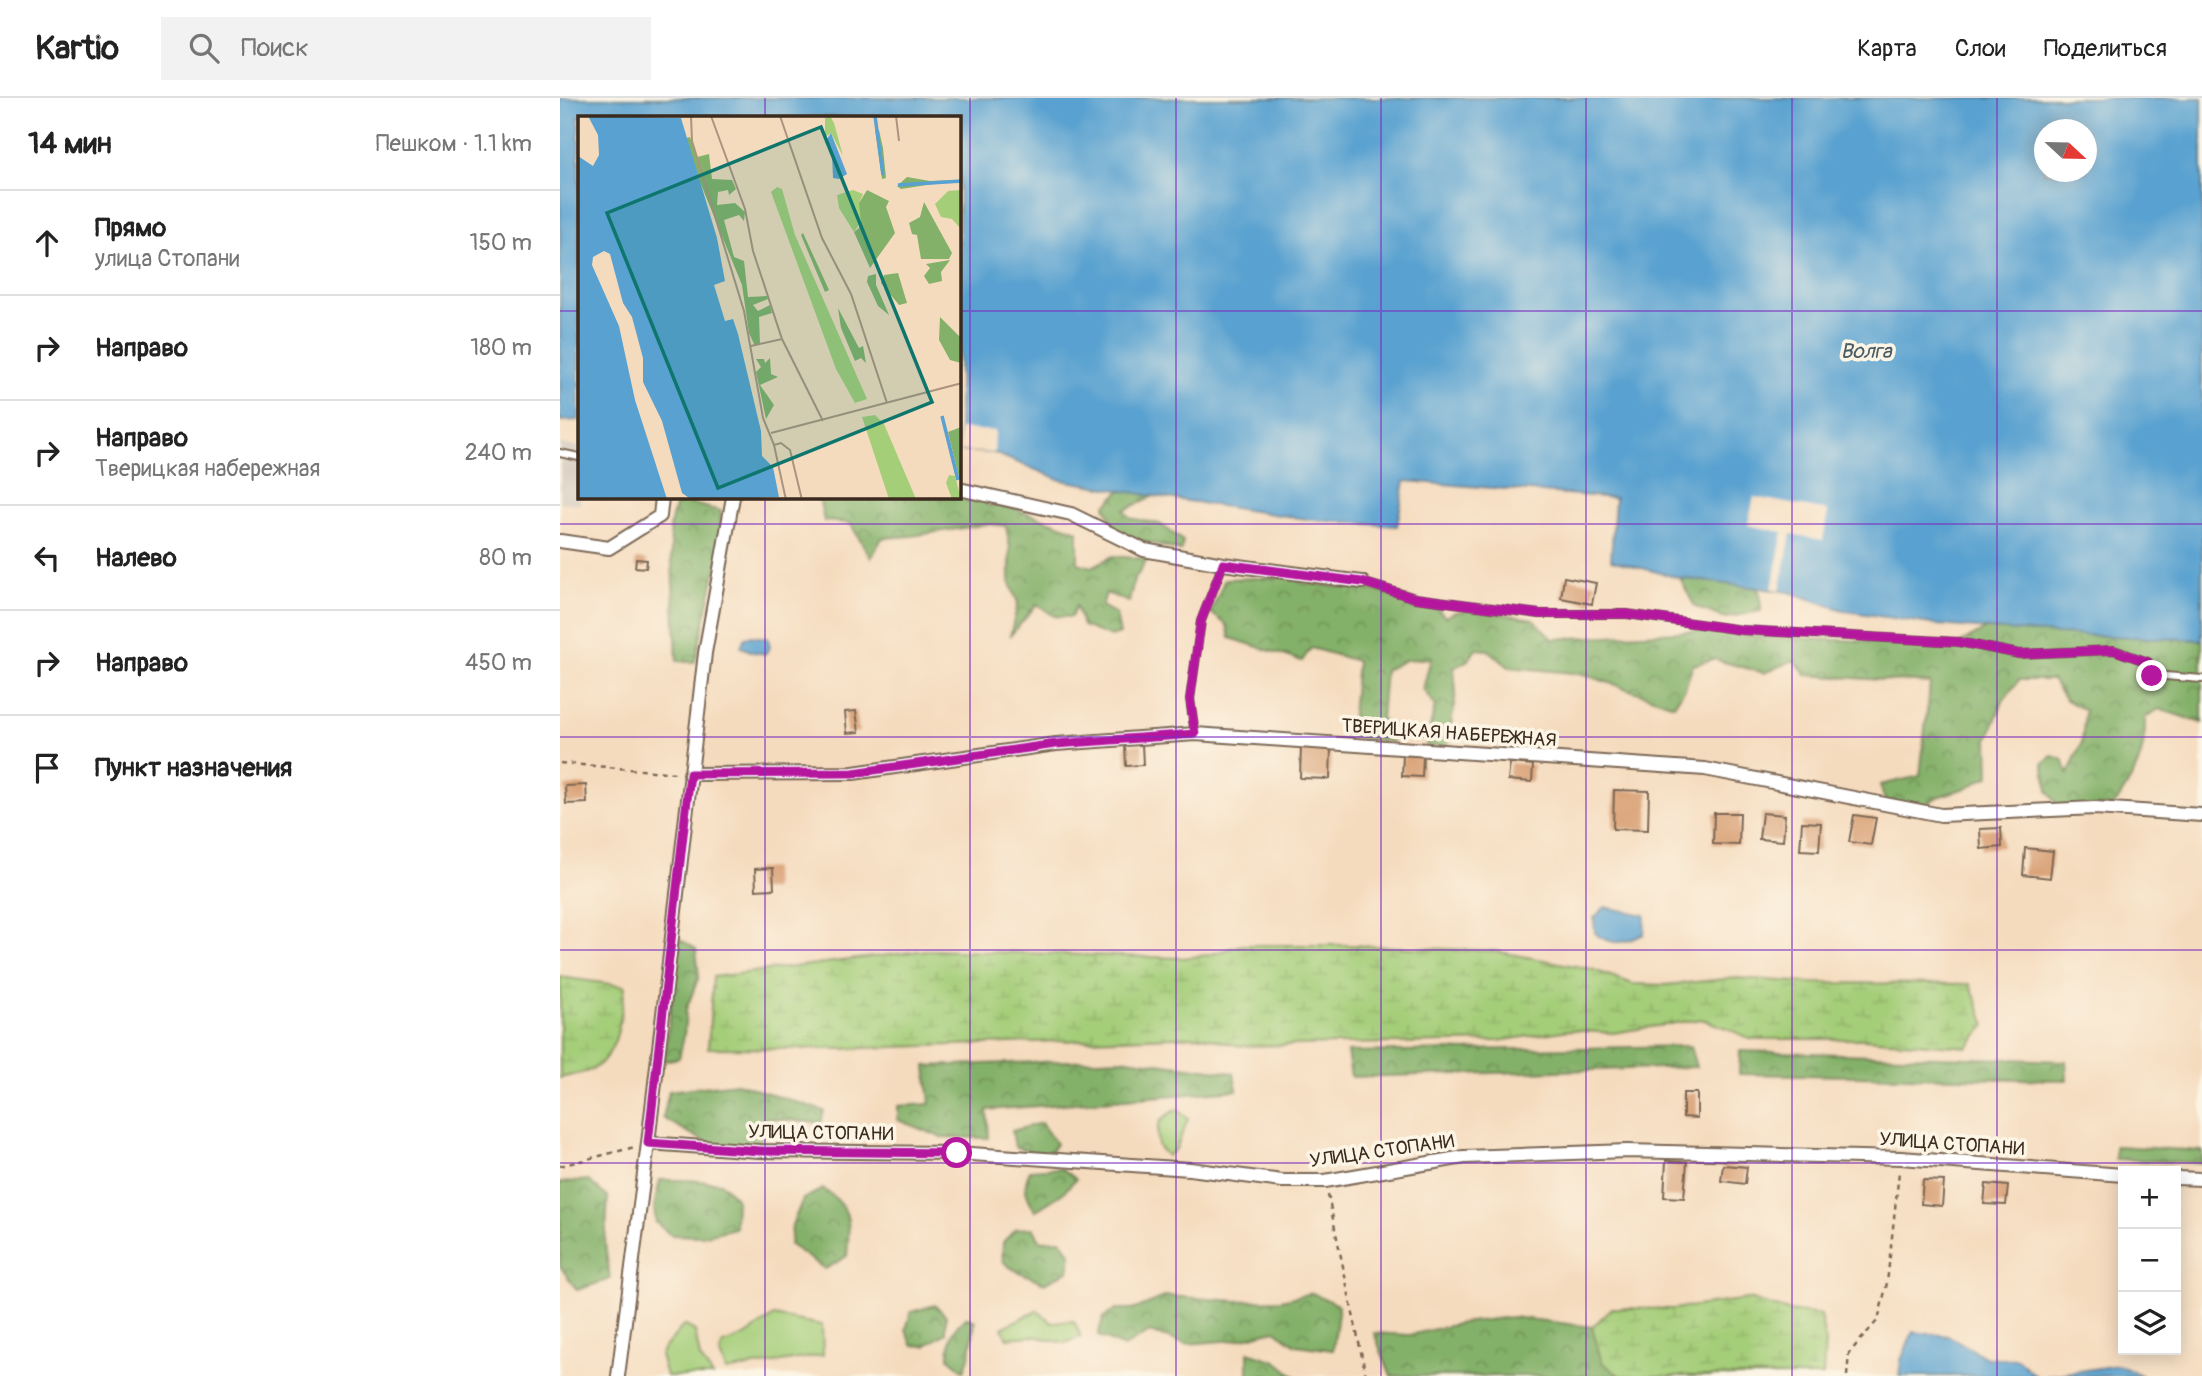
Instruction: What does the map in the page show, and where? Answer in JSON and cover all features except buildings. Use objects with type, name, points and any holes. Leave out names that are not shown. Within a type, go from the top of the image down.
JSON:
[{"type":"street","points":[[961,489],[1071,513],[1144,550],[1223,564],[1362,582]]},
{"type":"street","points":[[560,541],[609,548],[660,516],[662,499]]},
{"type":"street","points":[[618,1376],[705,653],[733,499]]},
{"type":"street","name":"ТВЕРИЦКАЯ НАБЕРЕЖНАЯ","points":[[690,774],[853,773],[1056,744],[1195,734],[1705,769],[1941,815],[2095,808],[2202,816]]},
{"type":"street","name":"УЛИЦА СТОПАНИ","points":[[648,1143],[760,1151],[957,1153],[1190,1170],[1282,1181],[1325,1181],[1464,1157],[1627,1151],[1901,1158],[2118,1175]]},
{"type":"street","points":[[2181,1178],[2202,1179]]},
{"type":"lane","points":[[560,453],[578,457]]},
{"type":"lane","points":[[1195,734],[1190,699],[1201,621],[1223,564]]},
{"type":"lane","points":[[1362,582],[1415,598],[1540,614],[1627,614],[1742,630],[1959,642],[2019,654],[2113,650],[2148,662],[2152,676],[2202,679]]},
{"type":"path","points":[[560,763],[690,774]]},
{"type":"path","points":[[560,1166],[648,1143]]},
{"type":"path","points":[[1847,1376],[1849,1353],[1878,1320],[1887,1283],[1901,1158]]},
{"type":"path","points":[[1325,1181],[1366,1376]]},
{"type":"shaded area","points":[[560,444],[578,447],[580,504],[560,502]]},
{"type":"green space","points":[[1121,490],[1154,496],[1124,510],[1130,518],[1160,524],[1183,541],[1181,551],[1135,539],[1115,529],[1105,506]]},
{"type":"green space","points":[[961,494],[977,497],[989,506],[1010,507],[1078,531],[1078,563],[1092,567],[1113,556],[1148,559],[1134,580],[1129,602],[1106,593],[1102,606],[1116,614],[1120,634],[1111,637],[1083,626],[1076,606],[1071,617],[1054,616],[1037,604],[1010,636],[1018,603],[1010,583],[1010,547],[1006,526],[989,524],[882,538],[871,558],[850,523],[824,521],[819,499],[961,499]]},
{"type":"green space","points":[[677,500],[721,511],[720,552],[695,662],[677,661],[670,525]]},
{"type":"green space","points":[[1294,577],[1302,583],[1378,591],[1435,606],[1445,617],[1455,612],[1479,610],[1533,619],[1553,639],[1696,631],[1768,637],[1957,645],[1986,629],[2202,640],[2202,723],[2159,709],[2145,718],[2144,743],[2138,765],[2114,806],[2059,808],[2048,791],[2043,763],[2052,756],[2063,759],[2068,774],[2082,742],[2085,711],[2065,699],[2052,680],[2019,680],[2003,701],[1988,739],[1989,776],[1966,788],[1937,797],[1924,806],[1885,801],[1880,785],[1920,776],[1930,683],[1807,675],[1794,660],[1764,673],[1713,659],[1693,665],[1685,688],[1674,705],[1583,674],[1509,667],[1488,650],[1476,649],[1468,660],[1454,668],[1456,692],[1448,746],[1426,746],[1435,706],[1423,689],[1431,658],[1405,660],[1385,670],[1381,719],[1395,727],[1392,742],[1350,737],[1357,661],[1311,648],[1302,661],[1230,638],[1227,625],[1211,613],[1225,579]]},
{"type":"green space","points":[[1680,578],[1755,586],[1760,593],[1761,611],[1725,618],[1695,607]]},
{"type":"green space","points":[[680,939],[696,949],[699,976],[686,1010],[679,1058],[664,1061]]},
{"type":"green space","points":[[1241,945],[1346,945],[1495,951],[1591,969],[1633,984],[1665,985],[1736,978],[1811,983],[1970,984],[1986,1025],[1967,1047],[1864,1039],[1750,1039],[1701,1019],[1613,1033],[1569,1030],[1498,1041],[1240,1046],[1203,1036],[838,1049],[708,1048],[713,977],[928,950],[1182,958],[1209,955]]},
{"type":"green space","points":[[560,977],[625,986],[618,1032],[609,1053],[593,1069],[560,1078]]},
{"type":"green space","points":[[1690,1046],[1696,1067],[1351,1077],[1347,1052]]},
{"type":"green space","points":[[1740,1051],[2066,1061],[2067,1080],[1739,1074]]},
{"type":"green space","points":[[1126,1059],[1234,1073],[1237,1090],[987,1110],[989,1138],[941,1137],[898,1120],[898,1106],[930,1104],[926,1066]]},
{"type":"green space","points":[[737,1083],[824,1111],[821,1123],[766,1118],[760,1145],[709,1144],[663,1118],[669,1091]]},
{"type":"green space","points":[[1178,1109],[1188,1119],[1176,1149],[1167,1156],[1158,1146],[1158,1127],[1165,1116]]},
{"type":"green space","points":[[1041,1123],[1056,1144],[1048,1155],[1015,1147],[1012,1131]]},
{"type":"green space","points":[[2115,1146],[2202,1151],[2202,1163],[2115,1159]]},
{"type":"green space","points":[[1061,1168],[1076,1179],[1063,1193],[1035,1211],[1026,1191],[1030,1170]]},
{"type":"green space","points":[[588,1180],[608,1198],[605,1244],[610,1279],[577,1290],[560,1266],[560,1183]]},
{"type":"green space","points":[[660,1180],[721,1183],[736,1198],[735,1228],[702,1236],[671,1235],[656,1223],[654,1207]]},
{"type":"green space","points":[[823,1189],[845,1210],[848,1226],[847,1256],[825,1269],[790,1245],[792,1225],[803,1199]]},
{"type":"green space","points":[[1033,1228],[1041,1241],[1061,1240],[1071,1254],[1068,1271],[1044,1283],[1015,1270],[1003,1260],[1003,1242],[1016,1229]]},
{"type":"green space","points":[[1312,1293],[1339,1305],[1333,1350],[1296,1345],[1275,1330],[1236,1340],[1186,1344],[1150,1332],[1124,1347],[1098,1336],[1103,1318],[1116,1309],[1135,1309],[1167,1296],[1237,1301],[1281,1300]]},
{"type":"green space","points":[[1748,1299],[1788,1311],[1820,1315],[1825,1340],[1823,1376],[1620,1376],[1602,1362],[1592,1327],[1612,1308],[1673,1309]]},
{"type":"green space","points":[[935,1305],[946,1316],[946,1333],[925,1346],[912,1345],[906,1329],[911,1312]]},
{"type":"green space","points":[[1037,1310],[1051,1322],[1074,1321],[1081,1337],[1065,1343],[1033,1336],[1007,1338],[1002,1328]]},
{"type":"green space","points":[[774,1316],[822,1325],[823,1355],[726,1371],[720,1354],[723,1344],[745,1336]]},
{"type":"green space","points":[[966,1317],[975,1321],[970,1354],[964,1371],[949,1358],[952,1335]]},
{"type":"green space","points":[[1512,1317],[1592,1327],[1602,1362],[1620,1376],[1391,1376],[1374,1333],[1410,1335],[1461,1323]]},
{"type":"green space","points":[[684,1325],[695,1331],[700,1358],[713,1376],[666,1376],[660,1355]]},
{"type":"green space","points":[[1248,1352],[1276,1361],[1295,1376],[1248,1376]]},
{"type":"water","name":"Волга","points":[[560,98],[2202,98],[2202,640],[2057,634],[1937,625],[1846,611],[1789,592],[1680,578],[1611,560],[1615,498],[1405,481],[1397,526],[1313,520],[1061,480],[994,453],[961,451],[961,116],[578,116],[578,420],[560,421]]},
{"type":"water","points":[[749,636],[768,638],[770,647],[765,654],[741,647],[744,639]]},
{"type":"water","points":[[1605,907],[1645,915],[1644,934],[1631,940],[1613,942],[1595,933],[1594,918]]},
{"type":"water","points":[[1913,1332],[1949,1336],[1987,1358],[2017,1359],[2036,1376],[1899,1376],[1901,1360]]},
{"type":"water","points":[[2118,1365],[2143,1376],[2047,1376]]},
{"type":"pier","points":[[961,429],[995,431],[994,453],[961,451]]},
{"type":"pier","points":[[1754,497],[1828,511],[1823,540],[1791,534],[1780,590],[1772,589],[1783,532],[1748,525]]},
{"type":"route","points":[[957,1153],[760,1151],[648,1143],[690,774],[853,773],[1056,744],[1195,734],[1190,699],[1201,621],[1223,564],[1362,582],[1415,598],[1540,614],[1627,614],[1742,630],[1959,642],[2019,654],[2113,650],[2148,662],[2152,676]]}]
